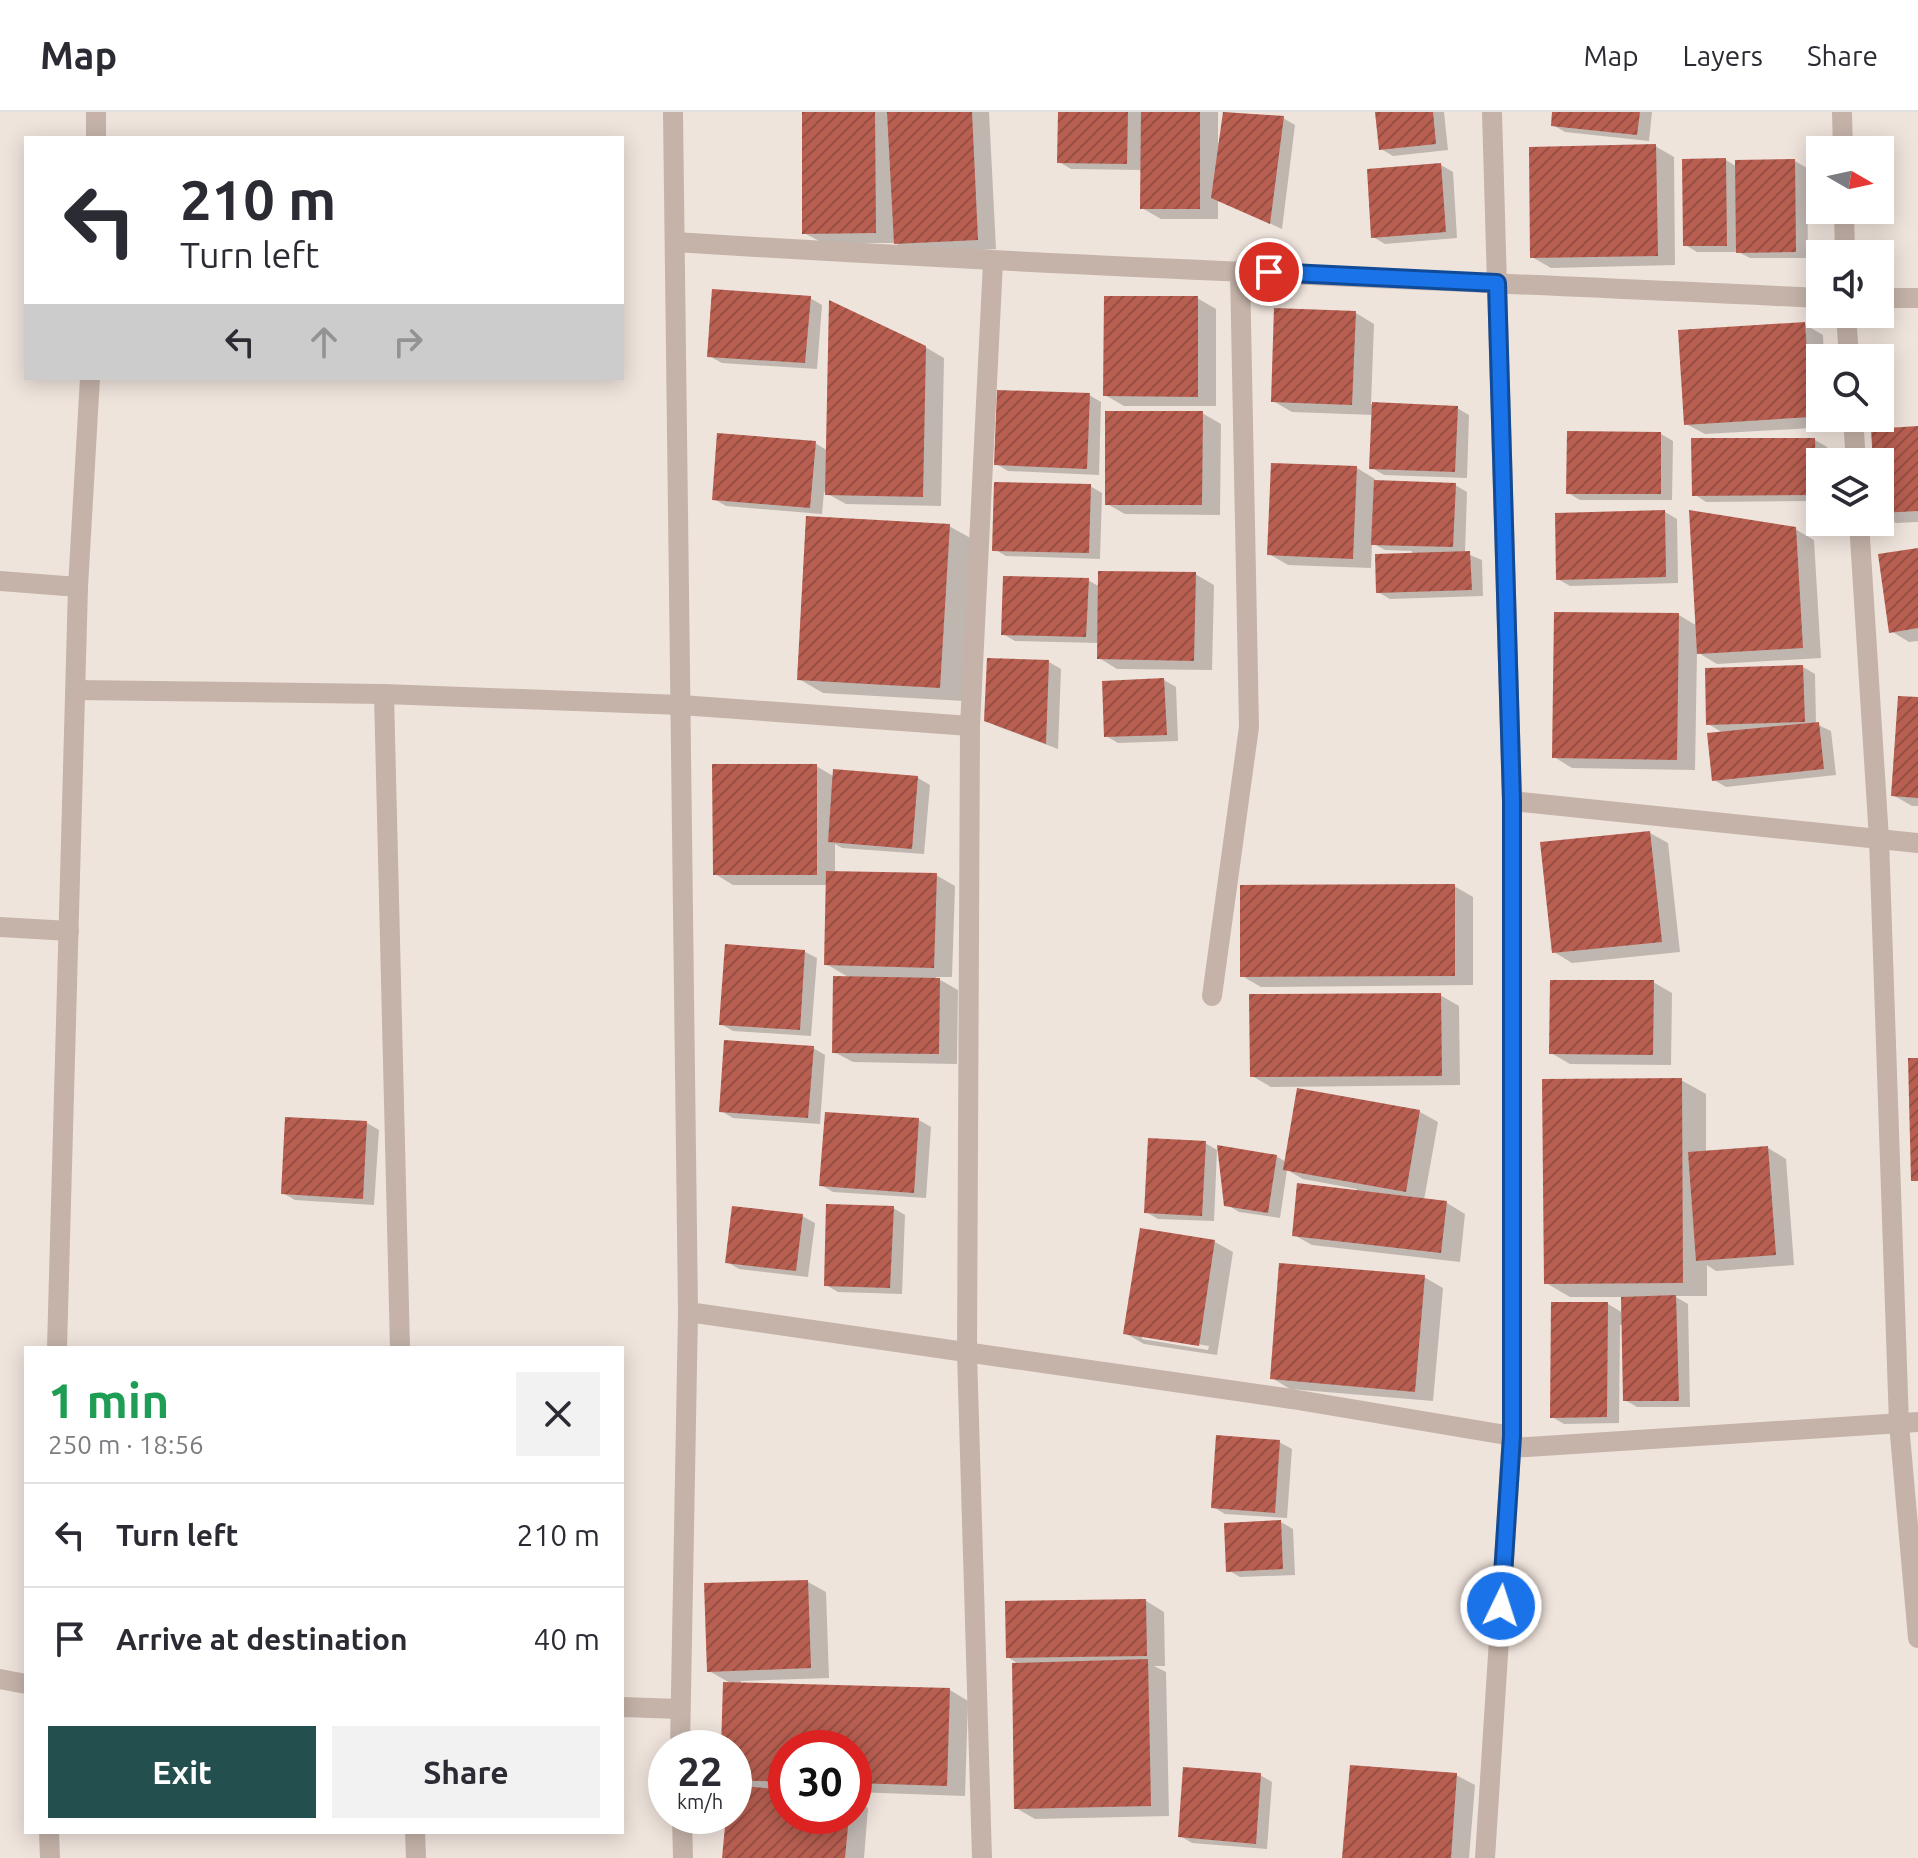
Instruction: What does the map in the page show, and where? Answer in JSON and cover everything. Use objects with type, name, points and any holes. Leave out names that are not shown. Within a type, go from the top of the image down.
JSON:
[{"type":"street","points":[[96,112],[96,136]]},
{"type":"street","points":[[673,112],[688,1312],[680,1730]]},
{"type":"street","points":[[1485,1858],[1512,1442],[1512,801],[1492,112]]},
{"type":"street","points":[[1842,112],[1843,136]]},
{"type":"street","points":[[675,242],[993,262],[1240,270],[1806,297]]},
{"type":"street","points":[[982,1858],[967,1353],[970,726],[993,262]]},
{"type":"street","points":[[1212,996],[1249,727],[1240,270]]},
{"type":"street","points":[[1894,298],[1918,298]]},
{"type":"street","points":[[57,1346],[78,587],[90,380]]},
{"type":"street","points":[[1860,536],[1879,839],[1918,1638]]},
{"type":"street","points":[[0,581],[78,587]]},
{"type":"street","points":[[76,690],[384,694],[681,705],[970,726]]},
{"type":"street","points":[[384,694],[400,1346]]},
{"type":"street","points":[[1512,801],[1918,843]]},
{"type":"street","points":[[0,927],[69,931]]},
{"type":"street","points":[[688,1312],[1292,1399],[1512,1442],[1909,1423]]},
{"type":"street","points":[[0,1679],[24,1684]]},
{"type":"street","points":[[624,1707],[679,1709]]},
{"type":"street","points":[[49,1834],[50,1858]]},
{"type":"street","points":[[415,1834],[416,1858]]},
{"type":"street","points":[[682,1834],[683,1858]]},
{"type":"building","points":[[802,112],[875,112],[876,233],[802,234]]},
{"type":"building","points":[[887,112],[972,112],[978,240],[894,244]]},
{"type":"building","points":[[1058,112],[1128,112],[1127,164],[1057,163]]},
{"type":"building","points":[[1141,112],[1200,112],[1200,209],[1140,209]]},
{"type":"building","points":[[1223,112],[1284,116],[1270,224],[1211,198]]},
{"type":"building","points":[[1375,112],[1433,112],[1436,144],[1379,150]]},
{"type":"building","points":[[1552,112],[1640,112],[1637,135],[1551,126]]},
{"type":"building","points":[[1656,144],[1658,256],[1530,258],[1529,147]]},
{"type":"building","points":[[1726,158],[1727,246],[1683,246],[1682,159]]},
{"type":"building","points":[[1795,159],[1796,252],[1736,253],[1735,160]]},
{"type":"building","points":[[1441,163],[1446,232],[1371,238],[1367,169]]},
{"type":"building","points":[[712,289],[811,296],[805,363],[707,357]]},
{"type":"building","points":[[1104,296],[1198,296],[1198,397],[1103,396]]},
{"type":"building","points":[[829,300],[926,346],[923,497],[825,495]]},
{"type":"building","points":[[1274,308],[1356,311],[1352,405],[1271,402]]},
{"type":"building","points":[[1805,322],[1806,417],[1684,425],[1678,330]]},
{"type":"building","points":[[997,390],[1090,393],[1087,469],[994,465]]},
{"type":"building","points":[[1372,402],[1458,406],[1455,472],[1369,469]]},
{"type":"building","points":[[1105,411],[1203,411],[1202,505],[1105,505]]},
{"type":"building","points":[[1918,426],[1918,511],[1894,512],[1894,448],[1872,448],[1871,432],[1894,432],[1894,428]]},
{"type":"building","points":[[1567,431],[1661,432],[1661,494],[1566,494]]},
{"type":"building","points":[[717,433],[816,441],[810,508],[712,500]]},
{"type":"building","points":[[1691,438],[1815,438],[1815,448],[1806,448],[1806,495],[1692,496]]},
{"type":"building","points":[[1271,463],[1357,466],[1353,559],[1267,555]]},
{"type":"building","points":[[1374,480],[1456,483],[1453,547],[1371,545]]},
{"type":"building","points":[[994,482],[1091,484],[1089,553],[992,551]]},
{"type":"building","points":[[1665,510],[1666,577],[1556,580],[1555,513]]},
{"type":"building","points":[[1689,510],[1796,527],[1803,648],[1697,654]]},
{"type":"building","points":[[806,516],[950,524],[940,688],[797,680]]},
{"type":"building","points":[[1918,548],[1918,628],[1889,633],[1878,554]]},
{"type":"building","points":[[1470,551],[1472,590],[1376,593],[1375,554]]},
{"type":"building","points":[[1098,571],[1196,572],[1194,661],[1097,659]]},
{"type":"building","points":[[1003,576],[1089,578],[1086,637],[1001,635]]},
{"type":"building","points":[[1554,612],[1679,613],[1677,760],[1552,758]]},
{"type":"building","points":[[987,658],[1049,660],[1046,744],[984,721]]},
{"type":"building","points":[[1803,665],[1805,722],[1706,725],[1705,668]]},
{"type":"building","points":[[1164,678],[1167,735],[1104,737],[1102,681]]},
{"type":"building","points":[[1898,696],[1918,697],[1918,798],[1891,796]]},
{"type":"building","points":[[1819,722],[1824,769],[1712,781],[1707,733]]},
{"type":"building","points":[[712,764],[817,764],[817,875],[713,875]]},
{"type":"building","points":[[833,769],[918,776],[912,849],[828,842]]},
{"type":"building","points":[[1650,831],[1662,942],[1552,953],[1540,842]]},
{"type":"building","points":[[826,871],[937,873],[934,968],[824,965]]},
{"type":"building","points":[[1455,884],[1455,976],[1240,977],[1240,885]]},
{"type":"building","points":[[725,944],[805,950],[800,1030],[719,1025]]},
{"type":"building","points":[[833,976],[940,978],[939,1054],[832,1053]]},
{"type":"building","points":[[1550,980],[1654,980],[1653,1055],[1549,1054]]},
{"type":"building","points":[[1441,993],[1442,1076],[1250,1077],[1249,994]]},
{"type":"building","points":[[724,1040],[814,1046],[808,1118],[719,1112]]},
{"type":"building","points":[[1908,1058],[1918,1058],[1918,1181],[1911,1181]]},
{"type":"building","points":[[1682,1078],[1683,1283],[1544,1284],[1542,1079]]},
{"type":"building","points":[[1297,1088],[1420,1110],[1406,1192],[1283,1170]]},
{"type":"building","points":[[825,1112],[919,1118],[914,1193],[819,1186]]},
{"type":"building","points":[[285,1117],[367,1121],[363,1199],[281,1194]]},
{"type":"building","points":[[1148,1138],[1206,1141],[1202,1216],[1144,1213]]},
{"type":"building","points":[[1217,1145],[1277,1155],[1268,1213],[1224,1206]]},
{"type":"building","points":[[1768,1146],[1776,1255],[1696,1261],[1688,1152]]},
{"type":"building","points":[[1297,1183],[1447,1201],[1441,1253],[1292,1236]]},
{"type":"building","points":[[826,1204],[894,1206],[890,1288],[824,1286]]},
{"type":"building","points":[[732,1206],[803,1214],[796,1271],[725,1263]]},
{"type":"building","points":[[1140,1228],[1215,1240],[1199,1346],[1123,1334]]},
{"type":"building","points":[[1279,1263],[1425,1275],[1415,1392],[1270,1379]]},
{"type":"building","points":[[1676,1295],[1679,1401],[1623,1401],[1621,1297]]},
{"type":"building","points":[[1551,1302],[1608,1302],[1607,1417],[1550,1418]]},
{"type":"building","points":[[1216,1435],[1280,1440],[1275,1513],[1211,1508]]},
{"type":"building","points":[[1281,1520],[1283,1569],[1226,1572],[1224,1523]]},
{"type":"building","points":[[808,1580],[811,1668],[707,1672],[704,1583]]},
{"type":"building","points":[[1146,1599],[1147,1656],[1006,1658],[1005,1601]]},
{"type":"building","points":[[1148,1659],[1151,1806],[1014,1809],[1012,1663]]},
{"type":"building","points":[[723,1682],[950,1688],[947,1786],[872,1784],[872,1730],[768,1730],[768,1781],[752,1781],[752,1730],[722,1730]]},
{"type":"building","points":[[1350,1765],[1457,1773],[1451,1858],[1342,1858]]},
{"type":"building","points":[[1183,1767],[1261,1773],[1256,1844],[1178,1837]]},
{"type":"building","points":[[752,1787],[768,1788],[768,1834],[847,1834],[845,1858],[722,1858],[724,1834],[752,1834]]},
{"type":"route","points":[[1269,272],[1497,283],[1512,801],[1512,1436],[1501,1606]]}]
